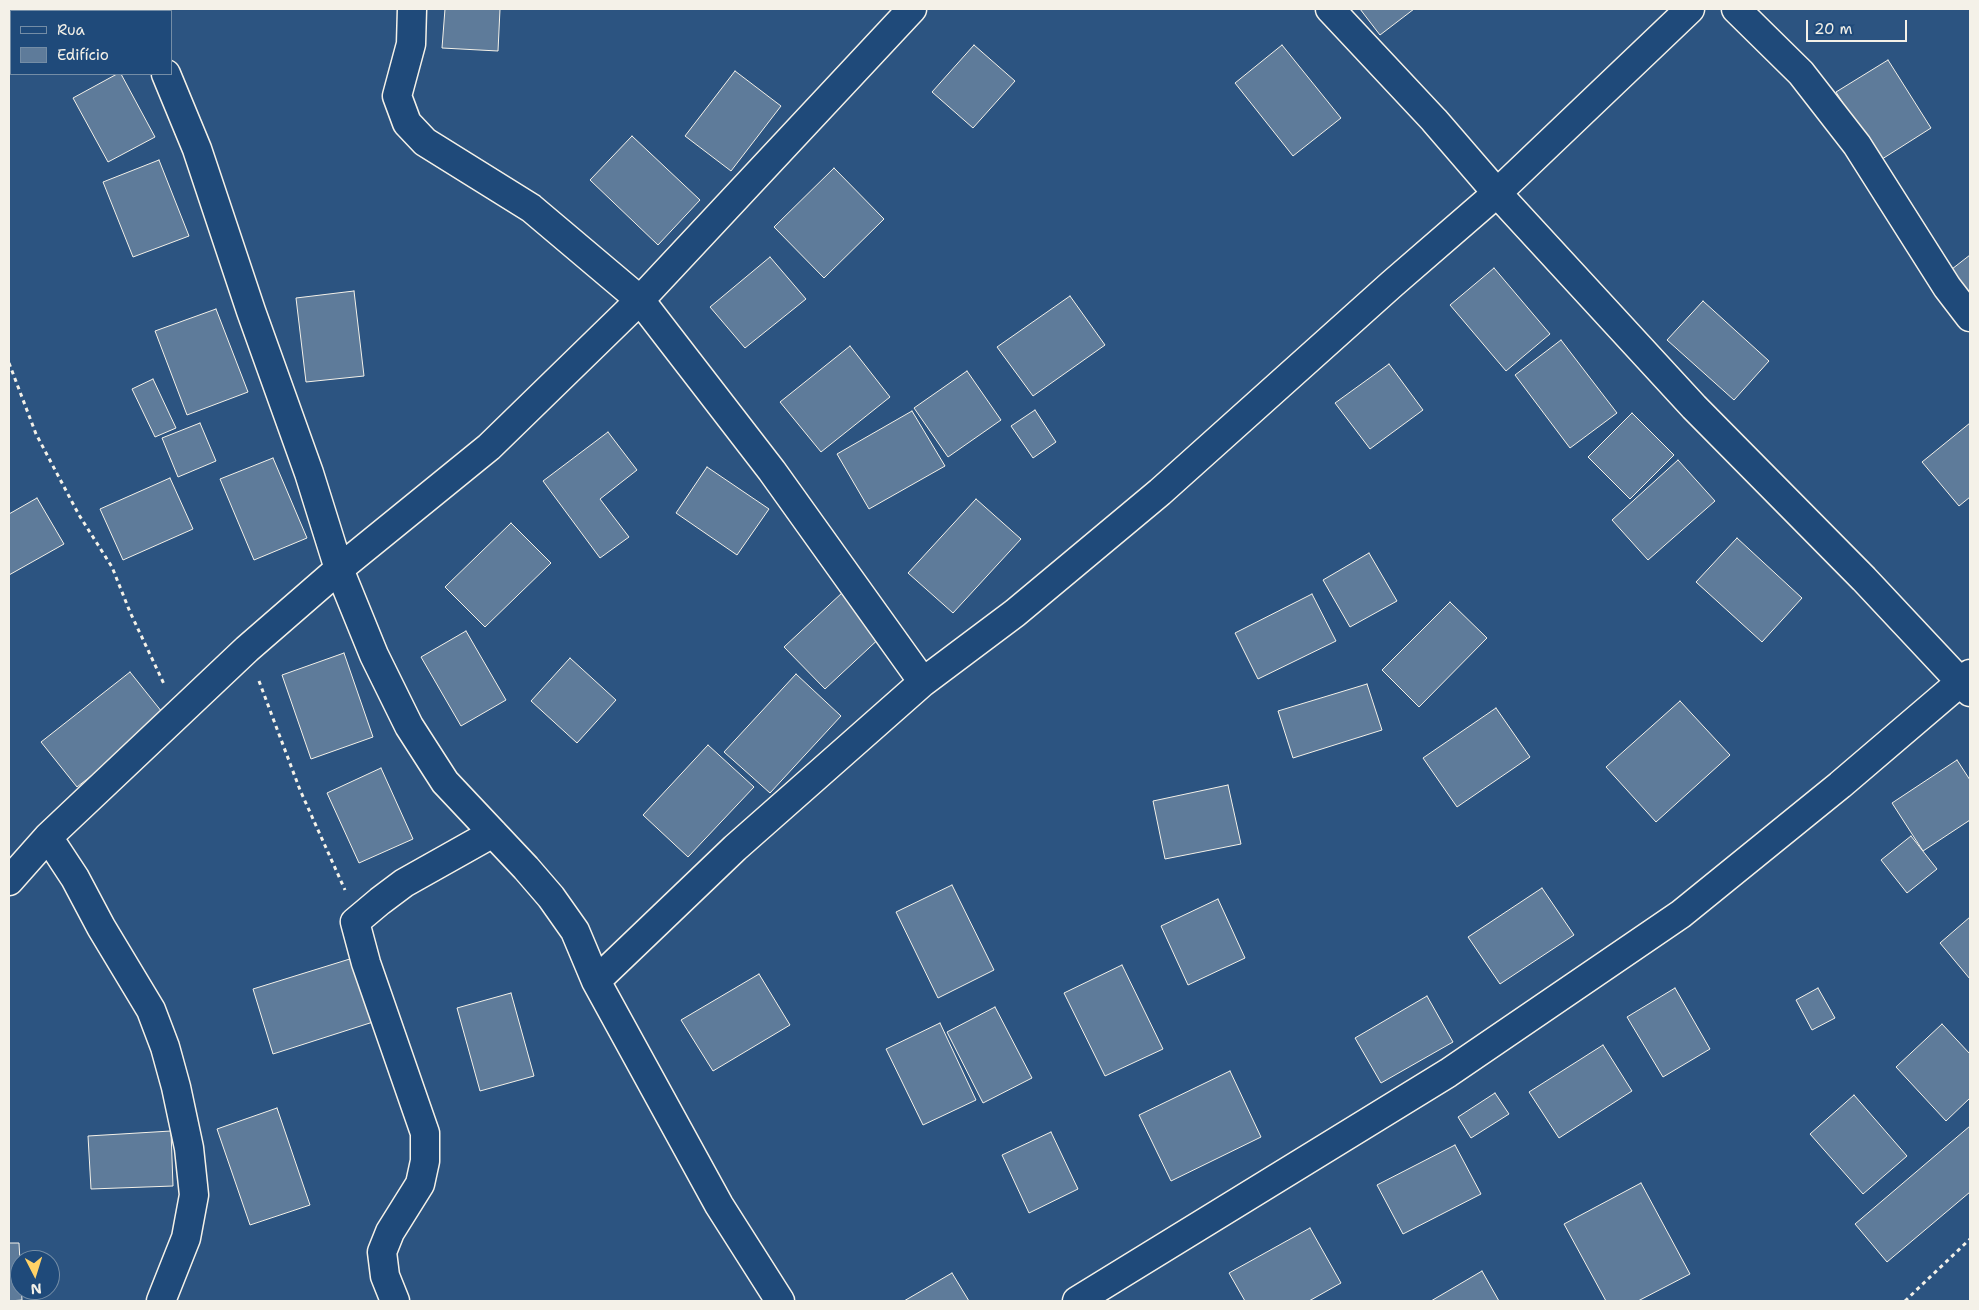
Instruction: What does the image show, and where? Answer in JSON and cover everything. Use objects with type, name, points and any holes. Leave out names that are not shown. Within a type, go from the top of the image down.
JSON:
[{"type":"street","points":[[412,9],[411,44],[398,96],[407,123],[425,142],[531,208],[640,300],[772,471],[923,682]]},
{"type":"street","points":[[9,881],[48,837],[247,649],[339,569],[489,448],[640,300],[912,9]]},
{"type":"street","points":[[1077,1301],[1448,1074],[1682,914],[1967,683],[1694,407],[1562,262],[1496,193],[1434,120],[1330,9]]},
{"type":"street","points":[[596,981],[735,848],[923,682],[1015,612],[1160,492],[1496,193],[1690,9]]},
{"type":"street","points":[[1736,9],[1800,73],[1857,145],[1947,287],[1970,317]]},
{"type":"street","points":[[166,75],[197,149],[251,311],[309,473],[339,569],[374,655],[409,726],[445,782],[526,868],[575,931],[596,981],[719,1205],[780,1301]]},
{"type":"street","points":[[395,1301],[385,1276],[382,1252],[390,1232],[420,1184],[425,1161],[425,1133],[366,963],[355,922],[404,883],[493,833]]},
{"type":"street","points":[[48,837],[75,878],[101,927],[151,1010],[165,1047],[176,1087],[190,1148],[194,1195],[186,1238],[162,1301]]},
{"type":"path","points":[[9,363],[36,434],[79,515],[112,566],[130,612],[179,714]]},
{"type":"path","points":[[247,649],[300,790],[341,879],[355,922]]},
{"type":"path","points":[[1905,1301],[1970,1239]]},
{"type":"building","points":[[445,9],[500,9],[498,51],[442,48]]},
{"type":"building","points":[[1360,9],[1414,9],[1380,35]]},
{"type":"building","points":[[974,45],[1015,81],[973,128],[932,92]]},
{"type":"building","points":[[1282,45],[1341,118],[1293,156],[1235,83]]},
{"type":"building","points":[[1888,60],[1931,128],[1879,161],[1836,92]]},
{"type":"building","points":[[735,71],[781,106],[731,171],[685,136]]},
{"type":"building","points":[[115,75],[122,75],[155,137],[108,162],[73,98]]},
{"type":"building","points":[[632,136],[700,200],[658,245],[590,180]]},
{"type":"building","points":[[159,160],[189,236],[133,257],[103,182]]},
{"type":"building","points":[[834,168],[884,219],[824,278],[774,227]]},
{"type":"building","points":[[1970,255],[1970,294],[1952,269]]},
{"type":"building","points":[[770,257],[806,299],[745,348],[710,307]]},
{"type":"building","points":[[1494,268],[1550,334],[1506,371],[1450,305]]},
{"type":"building","points":[[354,291],[364,376],[306,382],[296,298]]},
{"type":"building","points":[[1070,296],[1105,345],[1033,396],[997,347]]},
{"type":"building","points":[[1703,301],[1769,361],[1734,400],[1667,340]]},
{"type":"building","points":[[216,309],[248,392],[187,415],[155,331]]},
{"type":"building","points":[[1561,340],[1617,413],[1570,448],[1515,375]]},
{"type":"building","points":[[850,346],[890,397],[821,452],[780,402]]},
{"type":"building","points":[[1389,364],[1423,410],[1370,449],[1335,403]]},
{"type":"building","points":[[967,371],[1001,420],[948,457],[914,408]]},
{"type":"building","points":[[153,379],[176,428],[155,437],[132,389]]},
{"type":"building","points":[[1035,410],[1056,442],[1033,458],[1011,426]]},
{"type":"building","points":[[912,411],[945,466],[869,509],[837,454]]},
{"type":"building","points":[[1632,413],[1674,455],[1630,499],[1588,457]]},
{"type":"building","points":[[200,423],[216,461],[178,477],[162,438]]},
{"type":"building","points":[[1970,423],[1970,497],[1959,506],[1922,462]]},
{"type":"building","points":[[608,432],[637,470],[600,499],[629,537],[600,558],[543,481]]},
{"type":"building","points":[[273,458],[307,538],[254,560],[220,479]]},
{"type":"building","points":[[1678,460],[1715,501],[1648,560],[1612,520]]},
{"type":"building","points":[[707,467],[769,509],[737,555],[676,513]]},
{"type":"building","points":[[170,478],[193,529],[123,560],[100,509]]},
{"type":"building","points":[[37,498],[64,544],[9,575],[9,514]]},
{"type":"building","points":[[976,499],[1021,539],[953,613],[908,573]]},
{"type":"building","points":[[511,523],[551,563],[485,627],[445,587]]},
{"type":"building","points":[[1737,538],[1802,598],[1762,642],[1696,582]]},
{"type":"building","points":[[1369,553],[1397,601],[1350,627],[1323,580]]},
{"type":"building","points":[[843,592],[884,634],[825,689],[784,647]]},
{"type":"building","points":[[1312,594],[1336,641],[1258,679],[1235,633]]},
{"type":"building","points":[[1450,602],[1487,638],[1419,707],[1382,670]]},
{"type":"building","points":[[466,631],[506,700],[461,726],[421,657]]},
{"type":"building","points":[[344,653],[373,737],[311,759],[282,675]]},
{"type":"building","points":[[570,658],[616,700],[577,743],[531,701]]},
{"type":"building","points":[[130,672],[166,717],[77,787],[41,742]]},
{"type":"building","points":[[796,674],[841,716],[770,793],[724,752]]},
{"type":"building","points":[[1367,684],[1382,730],[1293,758],[1278,711]]},
{"type":"building","points":[[1680,701],[1730,755],[1656,822],[1606,767]]},
{"type":"building","points":[[1496,708],[1530,757],[1457,807],[1423,758]]},
{"type":"building","points":[[708,745],[754,787],[688,857],[643,815]]},
{"type":"building","points":[[1957,760],[1970,780],[1970,820],[1923,851],[1892,803]]},
{"type":"building","points":[[381,768],[413,839],[359,863],[327,793]]},
{"type":"building","points":[[1228,785],[1241,844],[1165,859],[1153,801]]},
{"type":"building","points":[[1911,836],[1937,869],[1907,893],[1881,860]]},
{"type":"building","points":[[952,885],[994,970],[938,998],[896,912]]},
{"type":"building","points":[[1542,888],[1574,935],[1500,984],[1468,937]]},
{"type":"building","points":[[1218,899],[1245,958],[1188,985],[1161,926]]},
{"type":"building","points":[[1970,917],[1970,979],[1940,943]]},
{"type":"building","points":[[353,958],[373,1022],[273,1054],[253,989]]},
{"type":"building","points":[[1122,965],[1163,1049],[1105,1076],[1064,993]]},
{"type":"building","points":[[759,974],[790,1025],[713,1071],[681,1020]]},
{"type":"building","points":[[1675,988],[1710,1049],[1663,1077],[1627,1017]]},
{"type":"building","points":[[1818,988],[1835,1018],[1812,1030],[1796,1000]]},
{"type":"building","points":[[511,993],[534,1076],[480,1091],[457,1008]]},
{"type":"building","points":[[1427,996],[1453,1042],[1381,1083],[1355,1038]]},
{"type":"building","points":[[995,1007],[1032,1078],[983,1103],[947,1032]]},
{"type":"building","points":[[940,1023],[976,1100],[923,1125],[886,1049]]},
{"type":"building","points":[[1942,1024],[1970,1054],[1970,1098],[1946,1121],[1896,1067]]},
{"type":"building","points":[[1603,1045],[1632,1091],[1559,1138],[1529,1092]]},
{"type":"building","points":[[1230,1071],[1261,1137],[1171,1181],[1139,1115]]},
{"type":"building","points":[[1495,1093],[1509,1114],[1471,1138],[1458,1117]]},
{"type":"building","points":[[1854,1095],[1907,1156],[1863,1194],[1810,1134]]},
{"type":"building","points":[[277,1108],[310,1205],[250,1225],[217,1129]]},
{"type":"building","points":[[1970,1126],[1970,1192],[1887,1262],[1855,1224]]},
{"type":"building","points":[[171,1131],[173,1186],[91,1189],[88,1136]]},
{"type":"building","points":[[1051,1132],[1078,1189],[1029,1213],[1002,1155]]},
{"type":"building","points":[[1455,1145],[1481,1194],[1403,1234],[1377,1185]]},
{"type":"building","points":[[1641,1183],[1690,1274],[1638,1301],[1606,1301],[1564,1224]]},
{"type":"building","points":[[1310,1228],[1341,1283],[1309,1301],[1245,1301],[1229,1273]]},
{"type":"building","points":[[9,1243],[19,1243],[19,1250],[10,1250],[10,1300],[22,1300],[9,1301]]},
{"type":"building","points":[[1482,1271],[1499,1301],[1431,1301]]},
{"type":"building","points":[[952,1273],[969,1301],[904,1301]]}]
